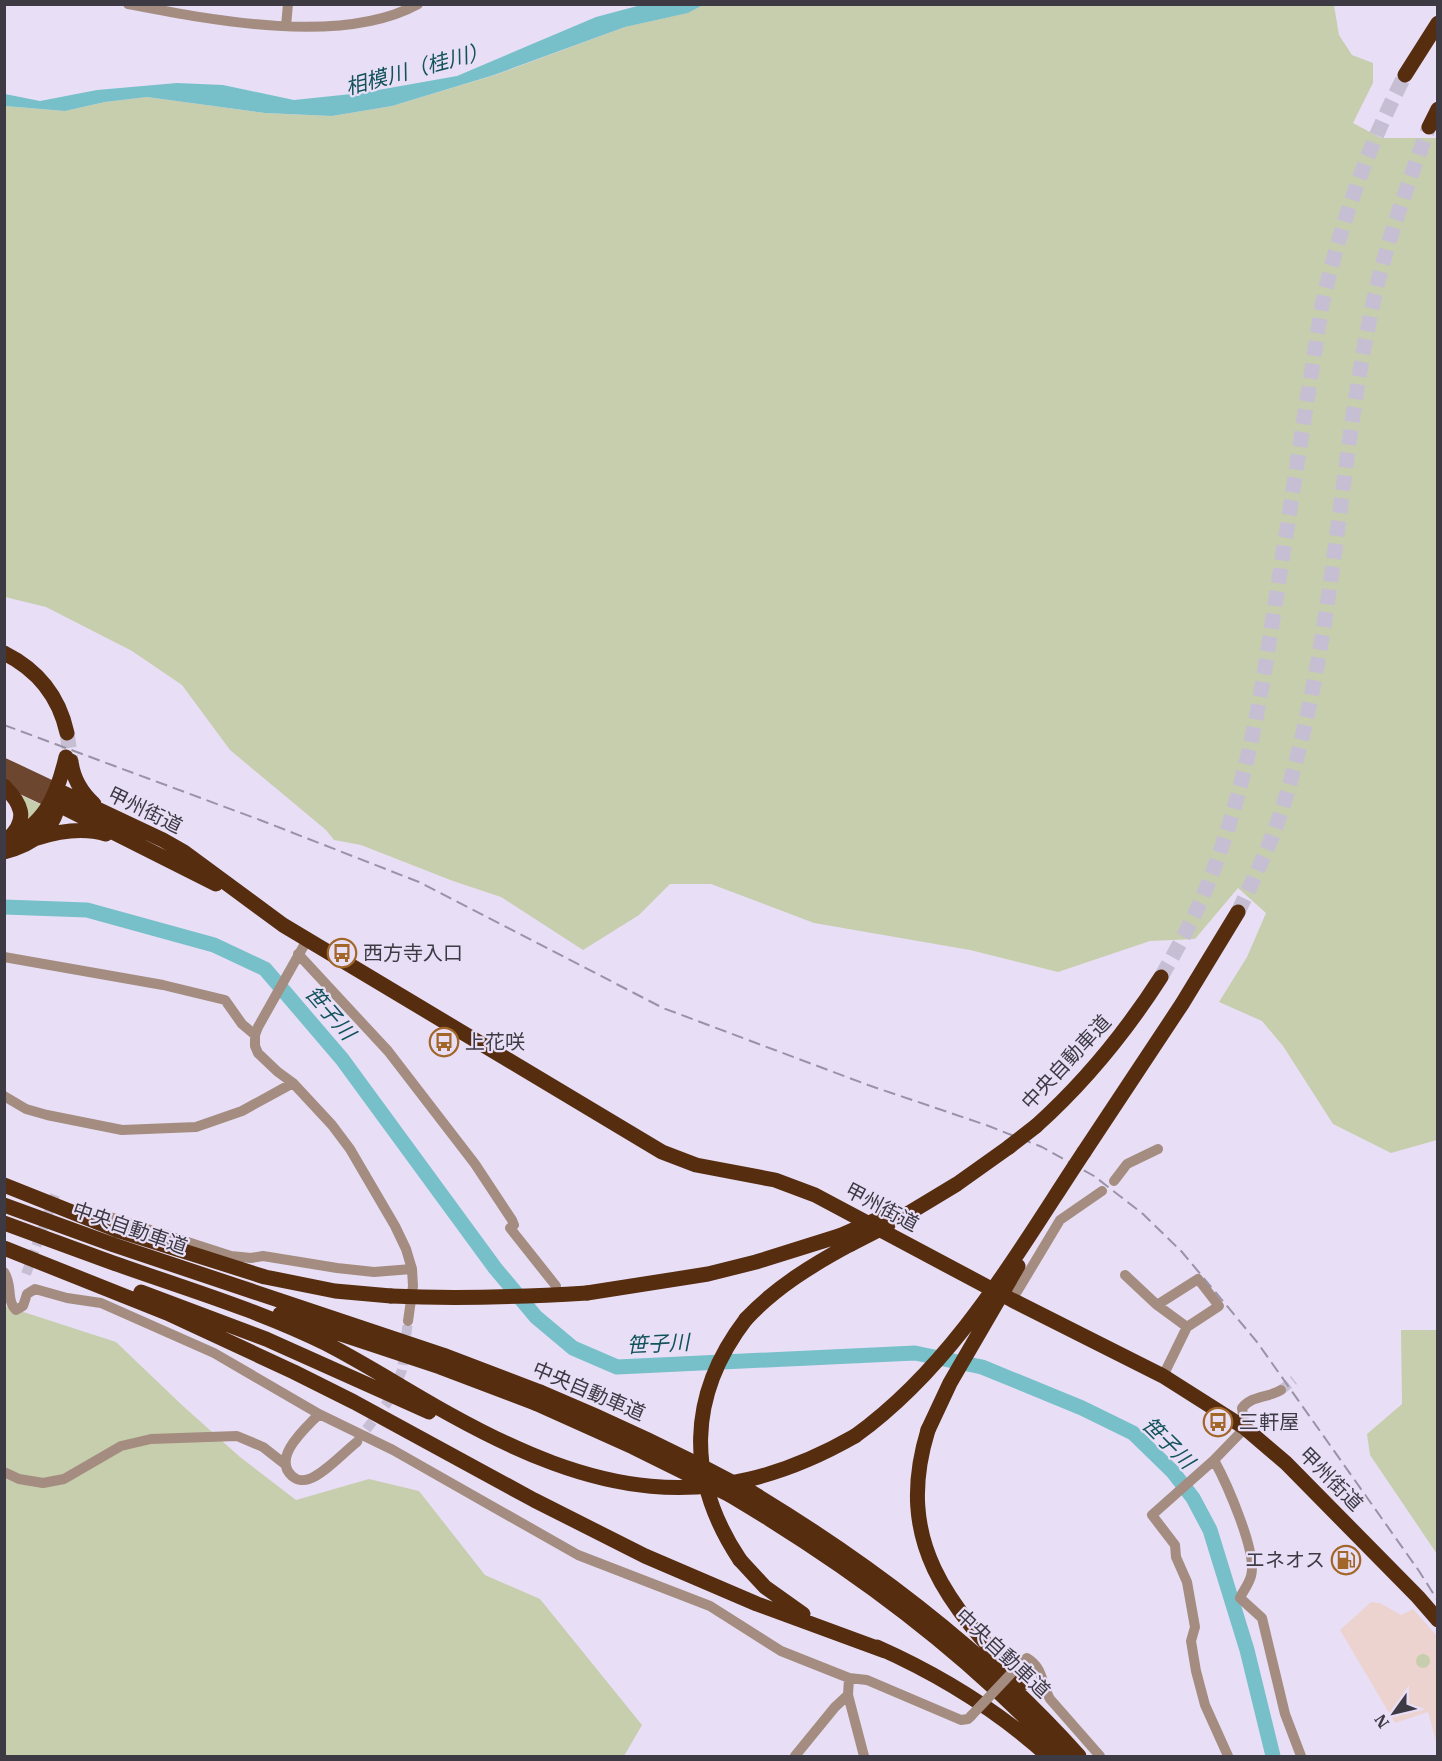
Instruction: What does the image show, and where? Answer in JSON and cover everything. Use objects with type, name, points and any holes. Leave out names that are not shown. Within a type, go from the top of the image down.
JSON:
[{"type":"highway","points":[[1405,75],[1437,23]]},
{"type":"highway","points":[[1429,127],[1437,109]]},
{"type":"highway","points":[[4,653],[32,670],[45,683],[60,707],[68,733]]},
{"type":"highway","points":[[37,838],[55,818],[56,799],[69,759],[72,773],[80,790],[106,814]]},
{"type":"highway","points":[[4,786],[14,794],[21,811],[19,826],[5,844]]},
{"type":"highway","points":[[5,844],[35,824],[56,799]]},
{"type":"highway","name":"甲州街道","points":[[56,799],[106,814],[163,840],[184,852],[257,908]]},
{"type":"highway","name":"甲州街道","points":[[56,799],[257,908],[662,1152],[696,1165],[775,1180],[815,1195],[1012,1300],[1163,1376],[1245,1428],[1286,1463],[1418,1597],[1437,1620]]},
{"type":"highway","points":[[5,844],[61,831],[92,831],[103,833],[162,856]]},
{"type":"highway","points":[[4,1245],[266,1339],[485,1438],[570,1470],[633,1485],[666,1488],[721,1485],[748,1480],[802,1464],[855,1436],[898,1402],[947,1350],[981,1305],[1084,1152],[1182,1004],[1238,912]]},
{"type":"highway","name":"中央自動車道","points":[[845,1240],[900,1214],[987,1163],[1036,1126],[1088,1076],[1113,1047],[1137,1016],[1161,977]]},
{"type":"highway","points":[[1084,1152],[950,1383],[928,1430],[919,1468],[918,1504],[924,1542],[938,1579],[974,1632],[1088,1756]]},
{"type":"highway","points":[[4,1185],[117,1230],[265,1277],[335,1291],[391,1296],[481,1298],[587,1293],[708,1274],[845,1240]]},
{"type":"highway","name":"中央自動車道","points":[[4,1205],[114,1245],[443,1355],[537,1398],[730,1496],[826,1555],[912,1617],[991,1685],[1062,1756]]},
{"type":"highway","name":"中央自動車道","points":[[4,1223],[108,1261],[343,1334],[537,1398],[635,1433],[694,1461],[751,1492],[836,1545],[921,1607],[1000,1676],[1079,1756]]},
{"type":"highway","points":[[845,1240],[759,1305],[727,1345],[706,1393],[700,1435],[708,1498],[722,1530],[740,1560],[765,1587],[793,1608],[820,1623],[930,1672],[978,1700],[1048,1756]]},
{"type":"highway","points":[[4,1245],[167,1313],[294,1372],[354,1402],[543,1505],[645,1556],[757,1604],[885,1651]]},
{"type":"highway","points":[[108,1261],[251,1312],[313,1338],[360,1362],[486,1434],[570,1470]]},
{"type":"main road","name":"甲州街道","points":[[4,765],[56,799]]},
{"type":"main road","name":"甲州街道","points":[[4,779],[56,799]]},
{"type":"street","points":[[128,4],[209,18],[317,27],[387,19],[418,4]]},
{"type":"street","points":[[286,26],[288,4]]},
{"type":"street","points":[[307,940],[257,1031],[255,1046],[258,1053],[293,1083],[332,1125],[350,1149],[395,1226],[412,1269],[413,1286],[408,1321]]},
{"type":"street","points":[[298,954],[388,1051],[475,1164],[512,1220],[514,1225],[510,1228],[556,1286]]},
{"type":"street","points":[[4,957],[163,985],[225,999],[242,1024],[257,1031]]},
{"type":"street","points":[[4,1096],[26,1109],[122,1130],[196,1127],[242,1111],[293,1083]]},
{"type":"street","points":[[1114,1181],[1127,1164],[1158,1149]]},
{"type":"street","points":[[1012,1300],[1060,1221],[1102,1191]]},
{"type":"street","points":[[107,1216],[231,1256],[251,1258],[263,1256],[374,1272],[412,1269]]},
{"type":"street","points":[[4,1272],[10,1284],[10,1303],[16,1310],[23,1306],[27,1294],[34,1289],[67,1298],[101,1303],[214,1353],[319,1414],[393,1450],[578,1555],[710,1606],[781,1651],[849,1678],[867,1680],[961,1720],[968,1719],[1027,1658],[1040,1669],[1045,1690],[1050,1699],[1100,1756]]},
{"type":"street","points":[[1125,1275],[1157,1305],[1187,1327]]},
{"type":"street","points":[[1157,1305],[1198,1279],[1219,1306],[1187,1327],[1163,1376]]},
{"type":"street","points":[[1228,1756],[1205,1705],[1196,1671],[1191,1641],[1195,1627],[1187,1582],[1176,1557],[1175,1545],[1152,1515],[1214,1460],[1245,1428],[1242,1408],[1247,1401],[1272,1395],[1281,1390]]},
{"type":"street","points":[[286,1465],[287,1452],[294,1441],[319,1414]]},
{"type":"street","points":[[4,1472],[19,1479],[43,1483],[64,1479],[121,1446],[151,1438],[237,1436],[263,1447],[286,1465],[292,1476],[301,1480],[311,1479],[357,1442]]},
{"type":"street","points":[[1214,1460],[1225,1480],[1249,1549],[1252,1575],[1240,1598],[1262,1618],[1285,1714],[1301,1756]]},
{"type":"street","points":[[849,1678],[848,1695],[864,1756]]},
{"type":"street","points":[[795,1756],[835,1707],[848,1695]]},
{"type":"shaded area","points":[[641,5],[703,5],[688,13],[625,27],[494,75],[392,106],[332,116],[265,113],[147,97],[105,102],[65,111],[5,106],[5,94],[40,101],[97,90],[177,83],[223,85],[294,100],[361,93],[457,76],[596,17]]},
{"type":"shaded area","points":[[703,5],[1334,5],[1339,35],[1352,55],[1373,63],[1373,83],[1353,123],[1381,138],[1437,138],[1437,1140],[1391,1153],[1333,1124],[1283,1046],[1262,1021],[1219,1002],[1247,957],[1266,913],[1238,888],[1195,939],[1150,941],[1058,972],[970,950],[814,923],[711,884],[670,884],[639,915],[583,950],[501,897],[361,845],[334,840],[326,830],[230,750],[182,685],[132,651],[46,607],[5,597],[5,106],[65,111],[105,102],[147,97],[265,113],[332,116],[392,106],[495,75],[625,27],[687,13]]},
{"type":"shaded area","points":[[21,795],[44,806],[25,828],[25,805]]},
{"type":"shaded area","points":[[5,1306],[116,1342],[240,1457],[296,1500],[369,1479],[419,1491],[485,1575],[540,1599],[642,1725],[624,1756],[5,1756]]},
{"type":"shaded area","points":[[1401,1330],[1437,1330],[1437,1554],[1370,1455],[1367,1434],[1402,1404]]},
{"type":"shaded area","points":[[1371,1602],[1380,1603],[1401,1615],[1413,1609],[1437,1636],[1437,1745],[1428,1712],[1395,1723],[1340,1630]]},
{"type":"shaded area","points":[[1423,1654],[1428,1656],[1430,1661],[1428,1666],[1423,1668],[1418,1666],[1416,1661],[1418,1656]]},
{"type":"waterway","name":"笹子川","points":[[4,907],[87,910],[214,945],[265,969],[342,1059],[495,1268],[536,1317],[573,1348],[617,1367],[915,1353],[982,1367],[1082,1408],[1133,1433],[1173,1472],[1193,1498],[1210,1530],[1247,1650],[1273,1756]]},
{"type":"tunnel","points":[[1161,977],[1203,896],[1240,787],[1264,675],[1322,305],[1356,187],[1378,131],[1405,75]]},
{"type":"tunnel","points":[[1238,912],[1274,833],[1296,760],[1311,698],[1322,636],[1358,384],[1374,297],[1387,248],[1429,127]]},
{"type":"tunnel","points":[[67,733],[71,761]]},
{"type":"tunnel","points":[[26,1274],[55,1195]]},
{"type":"tunnel","points":[[357,1441],[391,1398],[402,1370],[408,1321]]},
{"type":"tunnel","points":[[1281,1390],[1294,1380]]},
{"type":"railway","points":[[4,725],[419,882],[663,1008],[868,1085],[986,1125],[1042,1147],[1094,1176],[1143,1214],[1182,1252],[1257,1342],[1438,1601]]},
{"type":"place","name":"西方寺入口","points":[[342,953]]},
{"type":"place","name":"上花咲","points":[[444,1042]]},
{"type":"place","name":"三軒屋","points":[[1218,1422]]},
{"type":"place","name":"エネオス","points":[[1346,1560]]},
{"type":"water label","name":"相模川（桂川）","points":[[417,69]]}]
